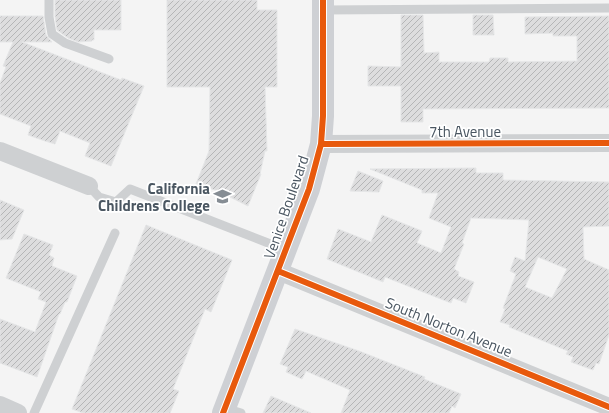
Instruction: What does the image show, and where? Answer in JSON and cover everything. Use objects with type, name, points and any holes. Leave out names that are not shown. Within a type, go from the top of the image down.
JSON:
[{"type":"main road","name":"Venice Boulevard","points":[[230,411],[278,271],[309,189],[321,144],[323,116],[323,5]]},
{"type":"street","name":"7th Avenue","points":[[321,144],[609,143]]},
{"type":"street","points":[[0,151],[89,186]]},
{"type":"street","name":"South Norton Avenue","points":[[278,271],[609,407]]},
{"type":"street","points":[[0,406],[18,413]]},
{"type":"lane","points":[[49,0],[49,17],[52,34],[65,43],[109,59]]},
{"type":"lane","points":[[323,5],[609,8]]},
{"type":"lane","points":[[89,186],[99,197],[116,202],[130,189],[286,250]]},
{"type":"lane","points":[[34,413],[115,233]]},
{"type":"building","points":[[55,0],[121,0],[121,30],[94,30],[94,40],[92,41],[78,42],[68,38],[57,30]]},
{"type":"building","points":[[167,0],[257,0],[257,10],[277,10],[277,87],[265,87],[267,151],[265,151],[261,174],[248,206],[218,191],[196,184],[209,151],[210,87],[167,87]]},
{"type":"building","points":[[401,15],[423,15],[424,53],[439,52],[439,62],[489,62],[490,58],[508,58],[508,62],[577,61],[577,36],[553,36],[553,33],[525,34],[525,17],[609,16],[609,108],[423,109],[423,122],[401,122],[401,86],[368,86],[368,66],[401,67]]},
{"type":"building","points":[[473,15],[493,15],[494,35],[473,35]]},
{"type":"building","points":[[0,16],[43,16],[46,35],[52,42],[22,42],[121,80],[122,78],[144,86],[111,166],[85,156],[90,143],[60,131],[55,144],[45,141],[28,135],[31,126],[0,114],[0,83],[6,67],[3,66],[13,42],[0,42]]},
{"type":"building","points":[[476,168],[476,173],[503,173],[503,180],[609,182],[609,226],[583,227],[584,259],[609,270],[609,335],[599,364],[596,363],[593,370],[571,362],[573,357],[566,354],[568,351],[500,322],[505,309],[503,308],[516,274],[510,271],[515,257],[525,261],[529,220],[471,218],[462,243],[464,244],[454,269],[459,272],[458,276],[474,282],[466,303],[453,298],[451,303],[385,277],[383,282],[327,259],[338,229],[371,242],[382,215],[422,231],[417,243],[441,253],[451,227],[429,218],[438,193],[422,193],[422,190],[370,169]],"holes":[[[538,257],[567,269],[552,298],[525,287]]]},
{"type":"building","points":[[358,171],[383,181],[379,192],[350,191]]},
{"type":"building","points":[[0,200],[24,210],[12,239],[0,240]]},
{"type":"building","points":[[146,225],[232,260],[211,312],[205,309],[173,389],[179,391],[170,413],[83,413],[72,409]]},
{"type":"building","points":[[24,234],[53,245],[49,255],[54,258],[52,266],[77,276],[67,302],[65,302],[59,314],[37,377],[0,363],[0,319],[35,332],[46,302],[38,299],[41,292],[6,278]]},
{"type":"building","points":[[295,329],[359,351],[425,377],[424,379],[461,394],[455,408],[452,406],[449,413],[341,413],[350,390],[306,371],[302,379],[286,372],[288,367],[280,364]]},
{"type":"building","points":[[271,396],[311,413],[263,413]]},
{"type":"cycle path","points":[[223,413],[309,189],[321,144],[323,116],[323,0]]},
{"type":"cycle path","points":[[321,144],[609,143]]},
{"type":"cycle path","points":[[278,271],[609,407]]},
{"type":"place","name":"California Childrens College","points":[[223,197]]}]
